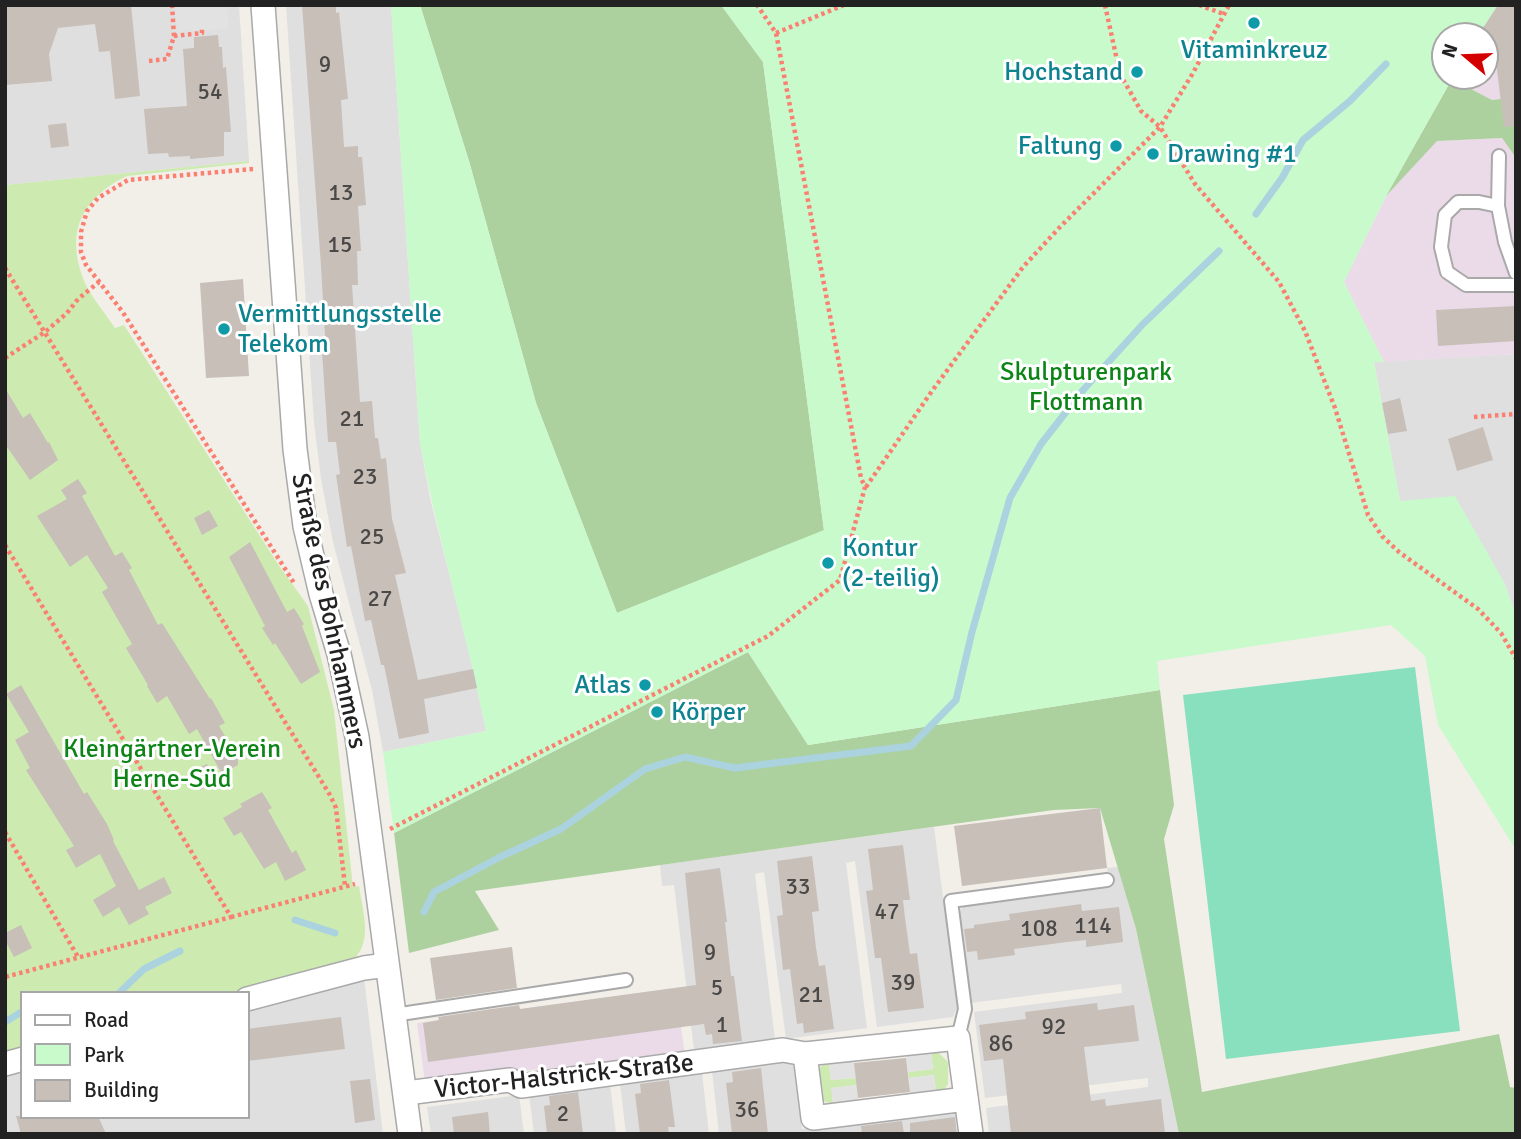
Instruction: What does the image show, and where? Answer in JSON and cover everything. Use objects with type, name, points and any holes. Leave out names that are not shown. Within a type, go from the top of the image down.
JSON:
[{"type":"street","name":"Straße des Bohrhammers","points":[[263,5],[295,449],[305,526],[357,737],[410,1134]]},
{"type":"street","points":[[248,999],[364,968],[387,965]]},
{"type":"street","points":[[958,1038],[971,1134]]},
{"type":"street","name":"Victor-Halstrick-Straße","points":[[406,1093],[510,1080],[521,1086],[783,1050],[805,1054],[958,1038]]},
{"type":"street","points":[[805,1054],[813,1118],[966,1099]]},
{"type":"lane","points":[[1499,156],[1498,206],[1505,242],[1516,273]]},
{"type":"lane","points":[[1498,206],[1458,202],[1445,215],[1441,247],[1447,272],[1466,285],[1516,285]]},
{"type":"lane","points":[[958,1038],[965,1009],[951,901],[1107,880]]},
{"type":"lane","points":[[394,1014],[626,981]]},
{"type":"path","points":[[149,61],[167,60],[174,36],[172,5]]},
{"type":"path","points":[[757,5],[776,33],[861,478],[865,487]]},
{"type":"path","points":[[776,33],[844,5]]},
{"type":"path","points":[[1105,5],[1120,74],[1142,111],[1160,127],[1195,184],[1279,282],[1305,331],[1335,408],[1368,515],[1382,536],[1399,552],[1478,609],[1501,633],[1516,659]]},
{"type":"path","points":[[1199,5],[1224,14]]},
{"type":"path","points":[[370,839],[768,635],[840,580],[865,487],[1024,267],[1160,127],[1193,73],[1228,5]]},
{"type":"path","points":[[174,36],[202,33],[202,28]]},
{"type":"path","points":[[275,167],[128,180],[98,198],[87,211],[81,232],[81,252],[86,265],[122,311],[296,586],[307,597],[321,594]]},
{"type":"path","points":[[5,268],[330,795],[335,808],[345,886]]},
{"type":"path","points":[[5,358],[45,332],[99,282]]},
{"type":"path","points":[[1474,417],[1516,414]]},
{"type":"path","points":[[5,545],[231,917]]},
{"type":"path","points":[[5,832],[78,957]]},
{"type":"path","points":[[5,977],[376,878]]},
{"type":"shaded area","points":[[5,5],[239,5],[249,161],[5,185]]},
{"type":"shaded area","points":[[175,5],[227,5],[229,29],[177,32]]},
{"type":"shaded area","points":[[286,5],[391,5],[420,443],[430,498],[486,731],[383,752],[372,690],[333,542],[321,479],[314,423]]},
{"type":"shaded area","points":[[1498,5],[1516,5],[1516,97],[1492,100],[1475,91],[1500,91],[1500,21],[1487,21]]},
{"type":"shaded area","points":[[1502,138],[1516,158],[1516,354],[1384,362],[1344,282],[1386,196],[1436,141]]},
{"type":"shaded area","points":[[1516,354],[1516,616],[1504,582],[1400,501],[1374,362]]},
{"type":"shaded area","points":[[934,827],[957,1007],[953,1017],[877,1027],[855,861],[846,863],[867,1028],[786,1039],[764,872],[755,874],[775,1040],[694,1050],[674,885],[662,886],[660,865]]},
{"type":"shaded area","points":[[1118,867],[1136,929],[1179,1134],[989,1134],[986,1108],[1148,1087],[1148,1078],[985,1098],[974,1012],[1122,993],[1121,984],[970,1003],[959,914],[961,909],[966,905],[1109,888],[1107,868]]},
{"type":"shaded area","points":[[364,978],[383,1134],[5,1134],[5,1071],[21,1067],[21,1118],[248,1118],[248,1006]]},
{"type":"shaded area","points":[[676,988],[685,1057],[558,1073],[538,1069],[425,1083],[417,1023]]},
{"type":"shaded area","points":[[931,1052],[933,1069],[908,1072],[906,1055]]},
{"type":"shaded area","points":[[793,1061],[802,1129],[950,1110],[961,1116],[941,1134],[719,1134],[712,1071]]},
{"type":"shaded area","points":[[854,1061],[856,1078],[831,1080],[829,1064]]},
{"type":"shaded area","points":[[702,1073],[709,1134],[626,1134],[620,1083]]},
{"type":"shaded area","points":[[934,1075],[936,1092],[910,1095],[909,1078]]},
{"type":"shaded area","points":[[610,1084],[616,1134],[534,1134],[529,1094]]},
{"type":"shaded area","points":[[857,1085],[858,1101],[833,1104],[831,1088]]},
{"type":"shaded area","points":[[519,1095],[524,1134],[431,1134],[427,1107]]},
{"type":"green space","name":"Skulpturenpark Flottmann","points":[[391,5],[420,5],[469,161],[536,403],[617,613],[824,530],[763,62],[721,5],[1498,5],[1487,21],[1430,21],[1430,91],[1445,91],[1386,196],[1344,282],[1384,362],[1374,362],[1400,501],[1455,496],[1504,582],[1516,616],[1516,850],[1438,725],[1425,656],[1391,625],[1157,661],[1160,690],[808,745],[748,652],[394,833],[383,752],[486,731],[420,443]]},
{"type":"green space","points":[[420,5],[721,5],[763,62],[824,531],[617,613],[536,403],[469,161]]},
{"type":"green space","points":[[1445,91],[1475,91],[1492,100],[1516,97],[1516,158],[1502,138],[1437,141],[1386,196]]},
{"type":"green space","name":"Kleingärtner-Verein Herne-Süd","points":[[249,161],[127,176],[98,195],[88,207],[77,233],[76,249],[85,283],[91,294],[115,328],[124,325],[308,606],[334,710],[353,887],[359,886],[365,931],[362,948],[357,955],[358,961],[244,992],[21,992],[21,1052],[5,1056],[5,185]]},
{"type":"green space","points":[[748,652],[808,745],[1160,690],[1174,805],[1164,839],[1202,1092],[1499,1034],[1510,1087],[1516,1088],[1516,1134],[1179,1134],[1136,929],[1100,808],[1054,810],[475,891],[499,930],[409,953],[394,833]]},
{"type":"green space","points":[[1415,667],[1460,1031],[1226,1059],[1183,695]]},
{"type":"green space","points":[[931,1052],[939,1053],[948,1062],[948,1084],[944,1090],[936,1092],[934,1075],[909,1078],[908,1072],[933,1069]]},
{"type":"green space","points":[[829,1064],[831,1080],[856,1078],[857,1085],[832,1088],[833,1104],[820,1100],[816,1071]]},
{"type":"building","points":[[5,5],[131,5],[140,96],[115,99],[110,51],[99,52],[95,24],[58,28],[49,54],[52,81],[5,85]]},
{"type":"building","points":[[302,5],[336,5],[336,13],[339,12],[348,99],[341,100],[344,147],[358,146],[358,157],[362,157],[366,205],[358,206],[361,251],[357,251],[358,285],[352,285],[360,402],[372,401],[375,438],[378,438],[381,459],[386,458],[392,519],[406,573],[395,575],[418,680],[473,669],[477,688],[424,699],[429,733],[399,739],[384,665],[381,665],[371,620],[365,621],[351,546],[347,547],[336,475],[340,474],[336,442],[328,442],[321,336],[325,336],[321,266]]},
{"type":"building","points":[[1498,5],[1516,5],[1516,126],[1504,127],[1500,91],[1500,21],[1488,21]]},
{"type":"building","points":[[218,35],[219,47],[222,47],[223,68],[226,67],[231,132],[224,132],[224,156],[190,159],[190,156],[169,157],[168,153],[148,154],[144,109],[187,106],[183,49],[194,48],[194,37]]},
{"type":"building","points":[[66,123],[69,146],[51,148],[48,125]]},
{"type":"building","name":"Vermittlungsstelle Telekom","points":[[243,279],[249,376],[206,378],[200,283]]},
{"type":"building","points":[[1516,306],[1516,341],[1438,346],[1436,310]]},
{"type":"building","points":[[5,388],[23,418],[30,413],[58,460],[30,480],[5,444]]},
{"type":"building","points":[[1400,398],[1407,431],[1388,434],[1382,403]]},
{"type":"building","points":[[1483,427],[1493,460],[1457,471],[1448,439]]},
{"type":"building","points":[[78,479],[87,493],[82,496],[115,556],[122,552],[158,625],[162,623],[225,723],[219,726],[238,758],[238,765],[222,774],[197,729],[189,734],[167,696],[157,703],[126,648],[132,644],[102,592],[108,588],[87,555],[70,567],[37,516],[67,499],[61,490]]},
{"type":"building","points":[[209,510],[218,526],[202,535],[194,518]]},
{"type":"building","points":[[250,542],[287,612],[294,608],[304,624],[302,626],[320,672],[301,684],[262,628],[265,626],[229,557]]},
{"type":"building","points":[[21,685],[84,794],[87,792],[107,824],[139,890],[164,877],[172,893],[145,907],[149,914],[129,925],[119,907],[103,917],[93,900],[116,886],[100,854],[76,868],[66,850],[74,846],[26,770],[30,768],[15,740],[29,732],[6,694]]},
{"type":"building","points":[[207,764],[217,782],[200,790],[191,772]]},
{"type":"building","points":[[262,792],[272,808],[268,810],[292,853],[296,850],[306,870],[285,881],[276,862],[264,869],[241,832],[234,836],[223,818],[242,807],[240,804]]},
{"type":"building","points":[[1100,808],[1107,868],[962,886],[954,826]]},
{"type":"building","points":[[903,845],[910,900],[903,900],[905,918],[910,954],[917,953],[924,1008],[888,1012],[881,958],[875,958],[866,891],[873,890],[868,849]]},
{"type":"building","points":[[812,856],[819,911],[812,912],[816,948],[819,966],[825,965],[834,1029],[804,1033],[803,1023],[797,1024],[790,969],[783,970],[777,916],[783,915],[777,861]]},
{"type":"building","points":[[720,868],[731,976],[734,976],[742,1041],[713,1044],[712,1034],[706,1035],[704,1024],[428,1062],[423,1023],[439,1020],[438,1017],[519,1005],[520,1009],[696,985],[685,873]]},
{"type":"building","points":[[1081,904],[1082,911],[1119,907],[1123,942],[1086,947],[1086,940],[1067,942],[1014,949],[1015,955],[978,960],[977,951],[967,952],[964,929],[1010,920],[1009,914]]},
{"type":"building","points":[[21,925],[32,948],[14,957],[5,940],[5,933]]},
{"type":"building","points":[[512,947],[517,988],[436,1000],[430,958]]},
{"type":"building","points":[[1097,1003],[1098,1010],[1134,1005],[1139,1041],[1084,1047],[1091,1101],[1105,1099],[1106,1106],[1161,1099],[1165,1134],[1011,1134],[1003,1059],[984,1061],[979,1025],[1026,1019],[1025,1012]]},
{"type":"building","points":[[341,1017],[345,1049],[248,1061],[248,1029]]},
{"type":"building","points":[[906,1058],[910,1092],[858,1098],[854,1063]]},
{"type":"building","points":[[761,1068],[768,1134],[732,1134],[726,1083],[733,1082],[732,1072]]},
{"type":"building","points":[[370,1079],[375,1120],[355,1123],[350,1081]]},
{"type":"building","points":[[669,1080],[675,1127],[668,1127],[669,1134],[640,1134],[635,1094],[641,1093],[640,1084]]},
{"type":"building","points":[[578,1092],[583,1134],[547,1134],[544,1106],[550,1105],[549,1096]]},
{"type":"building","points":[[488,1112],[490,1134],[454,1134],[452,1117]]},
{"type":"building","points":[[16,1116],[99,1118],[106,1134],[21,1134]]},
{"type":"building","points":[[955,1117],[957,1134],[910,1134],[910,1123]]},
{"type":"building","points":[[902,1121],[904,1134],[862,1134],[861,1126]]},
{"type":"waterway","points":[[1256,214],[1282,178],[1303,140],[1350,101],[1386,64]]},
{"type":"waterway","points":[[424,912],[434,892],[561,829],[645,769],[685,757],[735,768],[911,746],[956,700],[972,632],[1010,498],[1041,444],[1084,389],[1143,324],[1219,251]]},
{"type":"waterway","points":[[295,920],[335,933]]},
{"type":"waterway","points":[[120,992],[144,969],[180,951]]},
{"type":"waterway","points":[[5,1022],[21,1012]]},
{"type":"place","name":"Vitaminkreuz","points":[[1254,23]]},
{"type":"place","name":"Hochstand","points":[[1137,72]]},
{"type":"place","name":"Faltung","points":[[1116,146]]},
{"type":"place","name":"Drawing #1","points":[[1153,154]]},
{"type":"place","name":"Vermittlungsstelle Telekom","points":[[224,329]]},
{"type":"place","name":"Kontur (2-teilig)","points":[[828,563]]},
{"type":"place","name":"Atlas","points":[[645,685]]},
{"type":"place","name":"Körper","points":[[657,712]]}]
